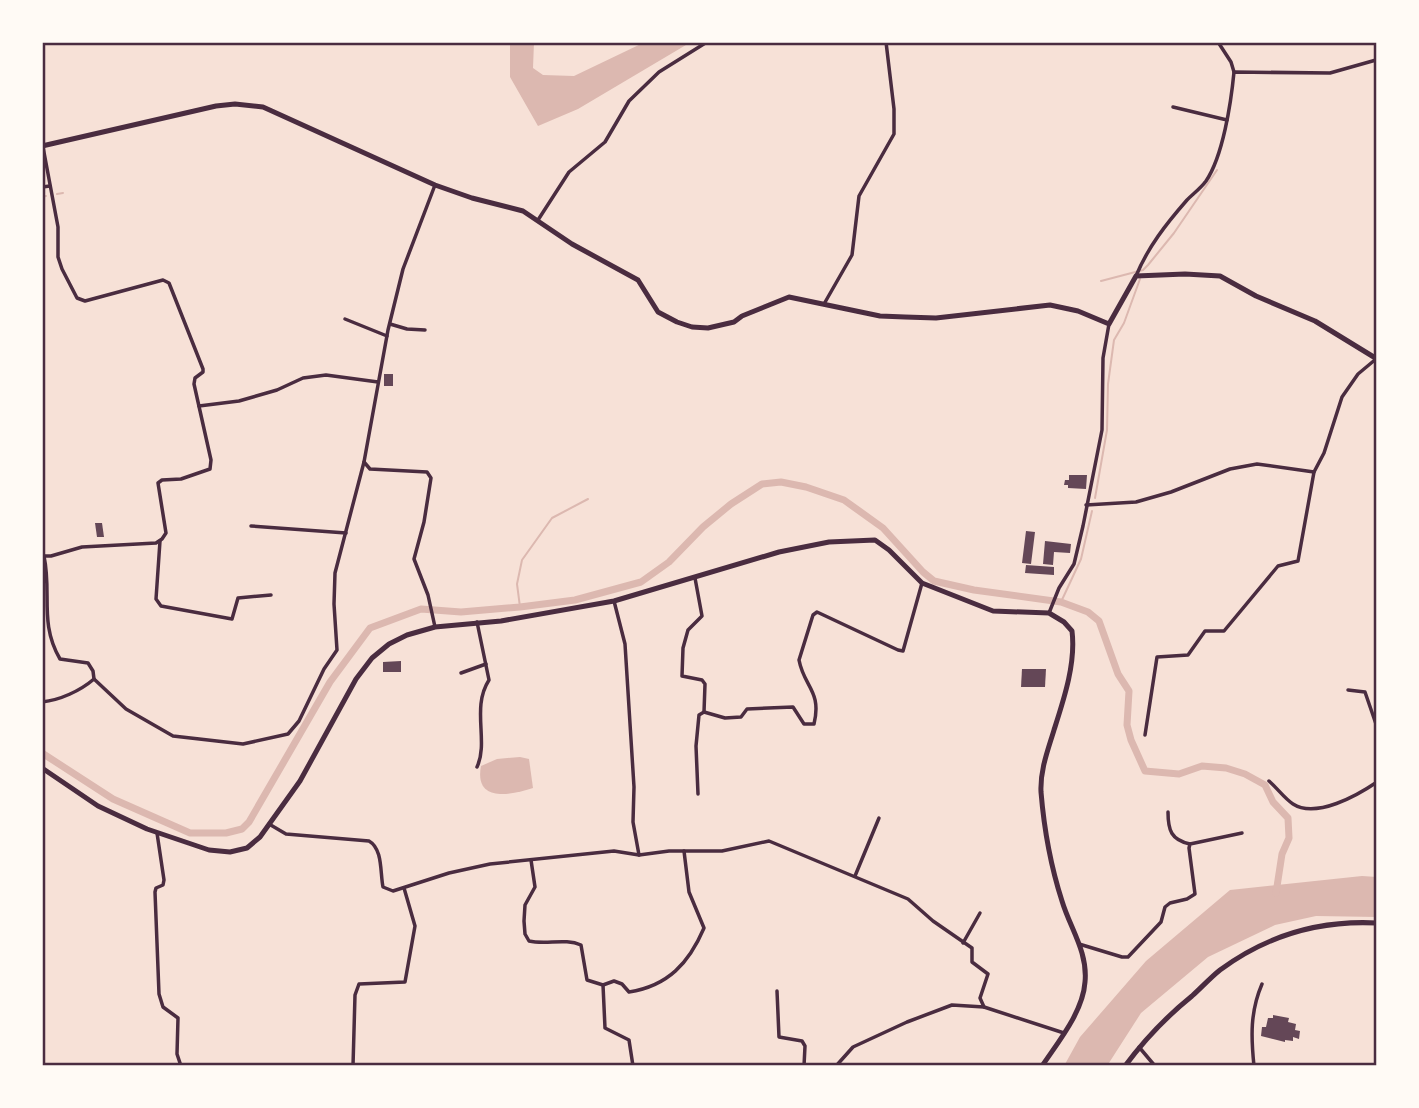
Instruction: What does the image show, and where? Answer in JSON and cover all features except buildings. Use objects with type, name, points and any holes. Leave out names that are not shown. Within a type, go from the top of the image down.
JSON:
[{"type":"main road","points":[[42,146],[216,106],[248,104],[270,110],[435,185],[523,211],[623,274],[638,280],[658,312],[692,327],[708,328],[734,322],[742,316],[789,297],[880,316],[936,317],[1050,305],[1079,311],[1109,324],[1139,274],[1201,274],[1220,276],[1256,296],[1315,321],[1377,359]]},
{"type":"main road","points":[[42,768],[98,806],[157,833],[209,850],[230,852],[247,848],[260,837],[300,782],[356,679],[372,658],[389,644],[407,635],[435,627],[531,616],[614,601],[779,552],[829,542],[875,540],[922,583],[993,611],[1051,610],[1072,631],[1074,646],[1056,725],[1044,762],[1041,791],[1051,857],[1062,903],[1079,944],[1086,979],[1084,991],[1064,1033],[1042,1066]]},
{"type":"main road","points":[[1125,1066],[1164,1019],[1221,970],[1266,942],[1285,934],[1326,924],[1377,923]]},
{"type":"street","points":[[537,222],[569,172],[605,142],[629,101],[659,72],[707,42]]},
{"type":"street","points":[[824,303],[852,256],[859,195],[894,134],[894,109],[886,42]]},
{"type":"street","points":[[1139,274],[1152,245],[1167,223],[1205,182],[1213,166],[1232,99],[1234,72],[1218,42]]},
{"type":"street","points":[[1234,72],[1330,73],[1376,60],[1377,57]]},
{"type":"street","points":[[1174,107],[1227,120]]},
{"type":"street","points":[[42,146],[58,228],[58,257],[77,298],[86,301],[163,280],[169,283],[203,369],[195,378],[194,384],[209,444],[210,470],[181,479],[162,480],[159,483],[166,533],[160,541],[156,598],[161,606],[232,619],[238,598],[271,595]]},
{"type":"street","points":[[160,541],[82,547],[43,556],[47,569],[48,632],[60,659],[88,663],[94,679],[126,709],[173,736],[243,744],[288,734],[299,721],[324,669],[337,650],[335,573],[364,462],[387,336],[403,269],[435,185]]},
{"type":"street","points":[[42,187],[50,186]]},
{"type":"street","points":[[345,319],[387,336]]},
{"type":"street","points":[[390,324],[425,330]]},
{"type":"street","points":[[1051,610],[1059,588],[1074,564],[1086,505],[1101,430],[1103,358],[1109,324]]},
{"type":"street","points":[[1145,735],[1157,657],[1188,655],[1205,631],[1224,631],[1278,566],[1298,561],[1314,472],[1324,453],[1342,397],[1358,374],[1377,359]]},
{"type":"street","points":[[199,406],[239,401],[277,390],[303,378],[326,375],[378,382]]},
{"type":"street","points":[[364,462],[370,469],[426,472],[431,478],[424,522],[414,559],[428,595],[435,627]]},
{"type":"street","points":[[1086,505],[1136,502],[1171,492],[1230,469],[1257,464],[1314,472]]},
{"type":"street","points":[[251,526],[346,533]]},
{"type":"street","points":[[695,578],[702,615],[688,630],[683,648],[682,676],[702,680],[705,684],[704,712]]},
{"type":"street","points":[[698,794],[696,746],[699,715],[704,712],[725,718],[741,717],[747,709],[793,707],[804,724],[814,724],[817,712],[815,695],[799,660],[813,615],[817,612],[903,651],[922,583]]},
{"type":"street","points":[[614,601],[625,644],[634,787],[633,822],[639,855]]},
{"type":"street","points":[[477,622],[489,680],[483,690],[480,724],[482,749],[477,766]]},
{"type":"street","points":[[461,673],[486,664]]},
{"type":"street","points":[[42,702],[54,701],[68,695],[94,679]]},
{"type":"street","points":[[1348,690],[1365,692],[1377,727]]},
{"type":"street","points":[[1269,781],[1295,806],[1318,809],[1359,794],[1377,782]]},
{"type":"street","points":[[1168,811],[1168,826],[1172,835],[1180,842],[1190,844],[1242,833]]},
{"type":"street","points":[[855,876],[879,818]]},
{"type":"street","points":[[269,824],[286,834],[369,841],[375,844],[383,887],[393,891],[449,873],[490,864],[614,851],[639,855],[722,851],[769,841],[908,899],[972,948],[972,962],[988,974],[980,998],[984,1007]]},
{"type":"street","points":[[157,833],[164,880],[163,885],[156,888],[155,892],[159,994],[163,1007],[178,1018],[177,1054],[181,1066]]},
{"type":"street","points":[[1079,944],[1128,957],[1161,922],[1165,907],[1195,894],[1190,844]]},
{"type":"street","points":[[531,860],[535,887],[525,905],[525,934],[529,941],[541,944],[574,942],[581,945],[587,980],[603,985],[614,981],[622,984],[629,992],[661,984],[676,972],[695,948],[704,928],[689,892],[684,851]]},
{"type":"street","points":[[353,1066],[355,995],[359,984],[404,982],[415,926],[404,888]]},
{"type":"street","points":[[963,943],[980,913]]},
{"type":"street","points":[[1254,1066],[1251,1024],[1255,1000],[1262,984]]},
{"type":"street","points":[[603,985],[605,1028],[629,1040],[634,1066]]},
{"type":"street","points":[[777,991],[779,1037],[802,1041],[805,1046],[804,1066]]},
{"type":"street","points":[[836,1066],[853,1047],[952,1005],[984,1007],[1064,1033]]},
{"type":"street","points":[[1139,1048],[1155,1066]]},
{"type":"shaded area","points":[[510,42],[534,42],[533,68],[543,75],[574,76],[645,42],[691,42],[578,109],[538,126],[510,77]]},
{"type":"shaded area","points":[[497,759],[529,759],[533,788],[505,794],[489,791],[483,786],[480,778],[481,766]]},
{"type":"shaded area","points":[[1362,876],[1377,877],[1377,917],[1316,916],[1275,925],[1208,957],[1141,1013],[1107,1066],[1064,1066],[1080,1037],[1146,961],[1230,890]]},
{"type":"waterway","points":[[1101,281],[1143,270],[1174,233],[1217,170]]},
{"type":"waterway","points":[[57,194],[63,193]]},
{"type":"waterway","points":[[42,197],[46,196]]},
{"type":"waterway","points":[[1095,498],[1107,430],[1108,384],[1114,340],[1124,323],[1140,279]]},
{"type":"waterway","points":[[42,753],[113,799],[190,833],[226,833],[242,829],[249,822],[330,682],[370,628],[421,609],[461,612],[520,607],[575,600],[641,582],[669,562],[703,527],[731,504],[762,484],[781,482],[844,500],[883,528],[934,581],[974,590],[1061,602],[1088,612],[1099,621],[1118,674],[1129,691],[1127,725],[1145,771],[1179,774],[1202,766],[1226,768],[1245,774],[1265,785],[1273,802],[1288,818],[1289,838],[1282,854],[1276,893]]},
{"type":"waterway","points":[[520,607],[517,584],[522,560],[552,518],[588,499]]},
{"type":"waterway","points":[[1061,602],[1081,559],[1092,511]]}]
